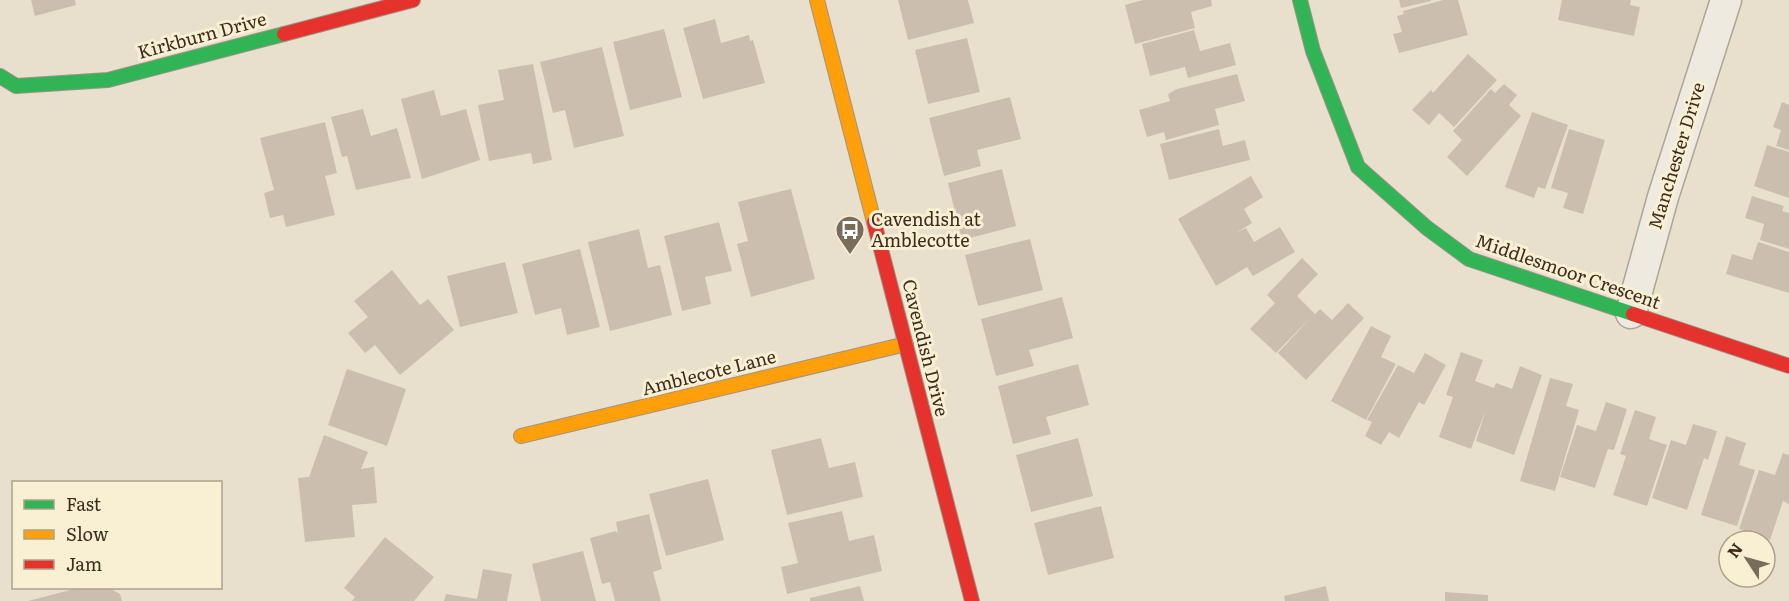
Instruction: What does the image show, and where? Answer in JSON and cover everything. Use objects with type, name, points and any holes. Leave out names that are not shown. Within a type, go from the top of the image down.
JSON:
[{"type":"street","name":"Kirkburn Drive","points":[[0,76],[16,87],[108,80],[363,6],[413,0]]},
{"type":"street","name":"Cavendish Drive","points":[[817,0],[972,601]]},
{"type":"street","name":"Middlesmoor Crescent","points":[[1300,0],[1313,51],[1358,167],[1426,228],[1469,259],[1789,366]]},
{"type":"street","name":"Manchester Drive","points":[[1632,314],[1663,197],[1726,0]]},
{"type":"street","name":"Amblecote Lane","points":[[521,436],[906,344]]},
{"type":"building","points":[[31,0],[75,0],[76,5],[35,16]]},
{"type":"building","points":[[898,0],[968,0],[974,23],[908,40]]},
{"type":"building","points":[[1143,0],[1211,0],[1212,6],[1191,12],[1195,28],[1135,44],[1125,5]]},
{"type":"building","points":[[1399,0],[1431,0],[1431,1],[1401,8]]},
{"type":"building","points":[[1443,0],[1458,0],[1468,35],[1399,53],[1393,34],[1402,32],[1397,16],[1404,14],[1403,11]]},
{"type":"building","points":[[1562,0],[1631,0],[1630,5],[1640,7],[1634,36],[1558,20]]},
{"type":"building","points":[[715,19],[721,43],[749,35],[750,41],[753,40],[765,83],[703,99],[683,28]]},
{"type":"building","points":[[664,29],[682,97],[630,110],[613,42]]},
{"type":"building","points":[[1194,30],[1200,51],[1230,43],[1236,65],[1188,78],[1185,67],[1150,76],[1142,44]]},
{"type":"building","points":[[967,38],[980,92],[928,104],[915,50]]},
{"type":"building","points":[[602,47],[624,136],[574,148],[565,110],[553,113],[540,62]]},
{"type":"building","points":[[1468,54],[1497,80],[1454,127],[1439,113],[1429,125],[1412,110],[1431,90],[1433,93]]},
{"type":"building","points":[[533,64],[552,160],[533,164],[531,153],[489,161],[478,105],[504,100],[498,70]]},
{"type":"building","points":[[1237,74],[1245,101],[1215,109],[1219,125],[1166,140],[1164,132],[1147,137],[1139,110],[1170,101],[1168,94],[1177,89]]},
{"type":"building","points":[[1504,84],[1517,95],[1509,105],[1521,116],[1467,176],[1447,157],[1462,140],[1453,131],[1491,89],[1495,93]]},
{"type":"building","points":[[434,90],[441,116],[466,109],[480,160],[422,179],[401,99]]},
{"type":"building","points":[[1010,97],[1021,139],[977,150],[981,166],[944,176],[929,118]]},
{"type":"building","points":[[1782,102],[1789,105],[1789,150],[1776,146],[1781,130],[1773,127]]},
{"type":"building","points":[[363,109],[371,136],[397,128],[411,178],[356,190],[347,156],[342,157],[331,117]]},
{"type":"building","points":[[1532,112],[1568,125],[1545,189],[1538,187],[1534,198],[1505,187]]},
{"type":"building","points":[[325,122],[337,173],[325,176],[335,215],[286,227],[283,215],[270,218],[264,193],[274,190],[260,138]]},
{"type":"building","points":[[1219,129],[1223,146],[1245,140],[1250,160],[1169,180],[1160,144]]},
{"type":"building","points":[[1569,129],[1605,140],[1583,214],[1563,208],[1568,193],[1551,188]]},
{"type":"building","points":[[1767,145],[1789,152],[1789,198],[1754,186]]},
{"type":"building","points":[[1002,169],[1016,226],[962,240],[948,183]]},
{"type":"building","points":[[1251,176],[1263,197],[1244,209],[1252,223],[1236,233],[1246,228],[1254,242],[1280,227],[1295,252],[1253,276],[1247,267],[1216,286],[1178,219]]},
{"type":"building","points":[[791,189],[815,279],[751,297],[737,244],[748,241],[738,202]]},
{"type":"building","points":[[1752,196],[1784,206],[1782,211],[1789,213],[1789,249],[1760,240],[1764,224],[1745,218]]},
{"type":"building","points":[[719,222],[732,271],[705,277],[711,304],[682,311],[664,236]]},
{"type":"building","points":[[639,229],[648,268],[660,265],[672,315],[610,331],[588,242]]},
{"type":"building","points":[[1030,239],[1043,290],[978,306],[965,255]]},
{"type":"building","points":[[1758,242],[1789,252],[1789,293],[1726,274],[1732,254],[1752,260]]},
{"type":"building","points":[[580,249],[600,327],[567,335],[561,308],[535,315],[522,264]]},
{"type":"building","points":[[1302,258],[1318,274],[1297,296],[1315,314],[1320,309],[1332,320],[1348,303],[1364,318],[1306,380],[1278,353],[1313,315],[1276,353],[1250,329],[1275,303],[1267,295]]},
{"type":"building","points":[[505,262],[518,313],[460,327],[447,276]]},
{"type":"building","points":[[392,270],[420,305],[428,299],[454,330],[400,375],[375,345],[365,353],[348,333],[368,317],[354,301]]},
{"type":"building","points":[[1062,297],[1073,338],[1029,350],[1034,366],[996,376],[981,319]]},
{"type":"building","points":[[1371,326],[1391,336],[1381,357],[1396,364],[1366,420],[1331,401]]},
{"type":"building","points":[[1461,352],[1483,360],[1475,381],[1494,388],[1496,383],[1512,389],[1520,366],[1542,375],[1514,455],[1476,441],[1486,409],[1471,449],[1439,437],[1453,397],[1446,395]]},
{"type":"building","points":[[1425,353],[1446,365],[1424,405],[1419,402],[1399,438],[1389,432],[1381,445],[1365,436],[1372,422],[1367,420],[1398,365],[1414,373]]},
{"type":"building","points":[[1078,364],[1089,405],[1046,417],[1051,434],[1013,444],[998,386]]},
{"type":"building","points":[[347,369],[406,389],[387,446],[328,425]]},
{"type":"building","points":[[1550,378],[1573,384],[1566,406],[1579,410],[1555,491],[1520,481]]},
{"type":"building","points":[[1606,402],[1627,409],[1614,450],[1608,449],[1595,488],[1560,477],[1577,425],[1596,431]]},
{"type":"building","points":[[1635,410],[1656,417],[1649,439],[1667,445],[1647,506],[1613,495],[1626,456],[1620,454]]},
{"type":"building","points":[[1693,424],[1717,431],[1708,460],[1704,458],[1687,510],[1652,498],[1671,440],[1686,445]]},
{"type":"building","points":[[324,435],[368,452],[361,469],[374,467],[377,503],[352,505],[355,537],[305,542],[298,478],[309,477]]},
{"type":"building","points":[[1726,436],[1746,443],[1739,465],[1755,470],[1737,526],[1701,515]]},
{"type":"building","points":[[821,438],[829,468],[855,462],[863,497],[787,515],[771,450]]},
{"type":"building","points":[[1078,438],[1093,496],[1031,512],[1016,455]]},
{"type":"building","points":[[1783,453],[1789,455],[1789,504],[1783,501],[1774,529],[1739,529],[1759,470],[1775,475]]},
{"type":"building","points":[[708,479],[724,540],[666,556],[649,494]]},
{"type":"building","points":[[1101,506],[1114,558],[1048,575],[1034,523]]},
{"type":"building","points":[[842,511],[849,541],[874,535],[882,571],[787,594],[781,567],[798,563],[788,523]]},
{"type":"building","points":[[649,514],[662,569],[653,572],[661,601],[615,601],[610,582],[602,584],[590,538],[616,531],[618,534],[616,522]]},
{"type":"building","points":[[385,537],[434,577],[414,601],[352,601],[355,597],[344,588]]},
{"type":"building","points":[[583,551],[596,601],[541,601],[532,564]]},
{"type":"building","points":[[483,569],[512,574],[507,601],[444,601],[446,594],[477,599]]},
{"type":"building","points":[[860,586],[864,601],[810,601],[810,598]]},
{"type":"building","points":[[1326,586],[1329,601],[1285,601],[1284,596]]},
{"type":"building","points":[[74,589],[112,589],[120,594],[122,601],[28,601]]},
{"type":"building","points":[[1445,592],[1488,595],[1488,601],[1445,601]]},
{"type":"traffic: fast","points":[[1300,0],[1313,51],[1358,167],[1427,228],[1469,259],[1633,314]]},
{"type":"traffic: fast","points":[[0,76],[16,86],[108,80],[284,34]]},
{"type":"traffic: slow","points":[[817,0],[874,222]]},
{"type":"traffic: slow","points":[[521,436],[906,344]]},
{"type":"traffic: jam","points":[[284,34],[413,0]]},
{"type":"traffic: jam","points":[[874,222],[972,601]]},
{"type":"traffic: jam","points":[[1633,314],[1789,366]]},
{"type":"place","name":"Cavendish at Amblecotte","points":[[850,256]]}]
